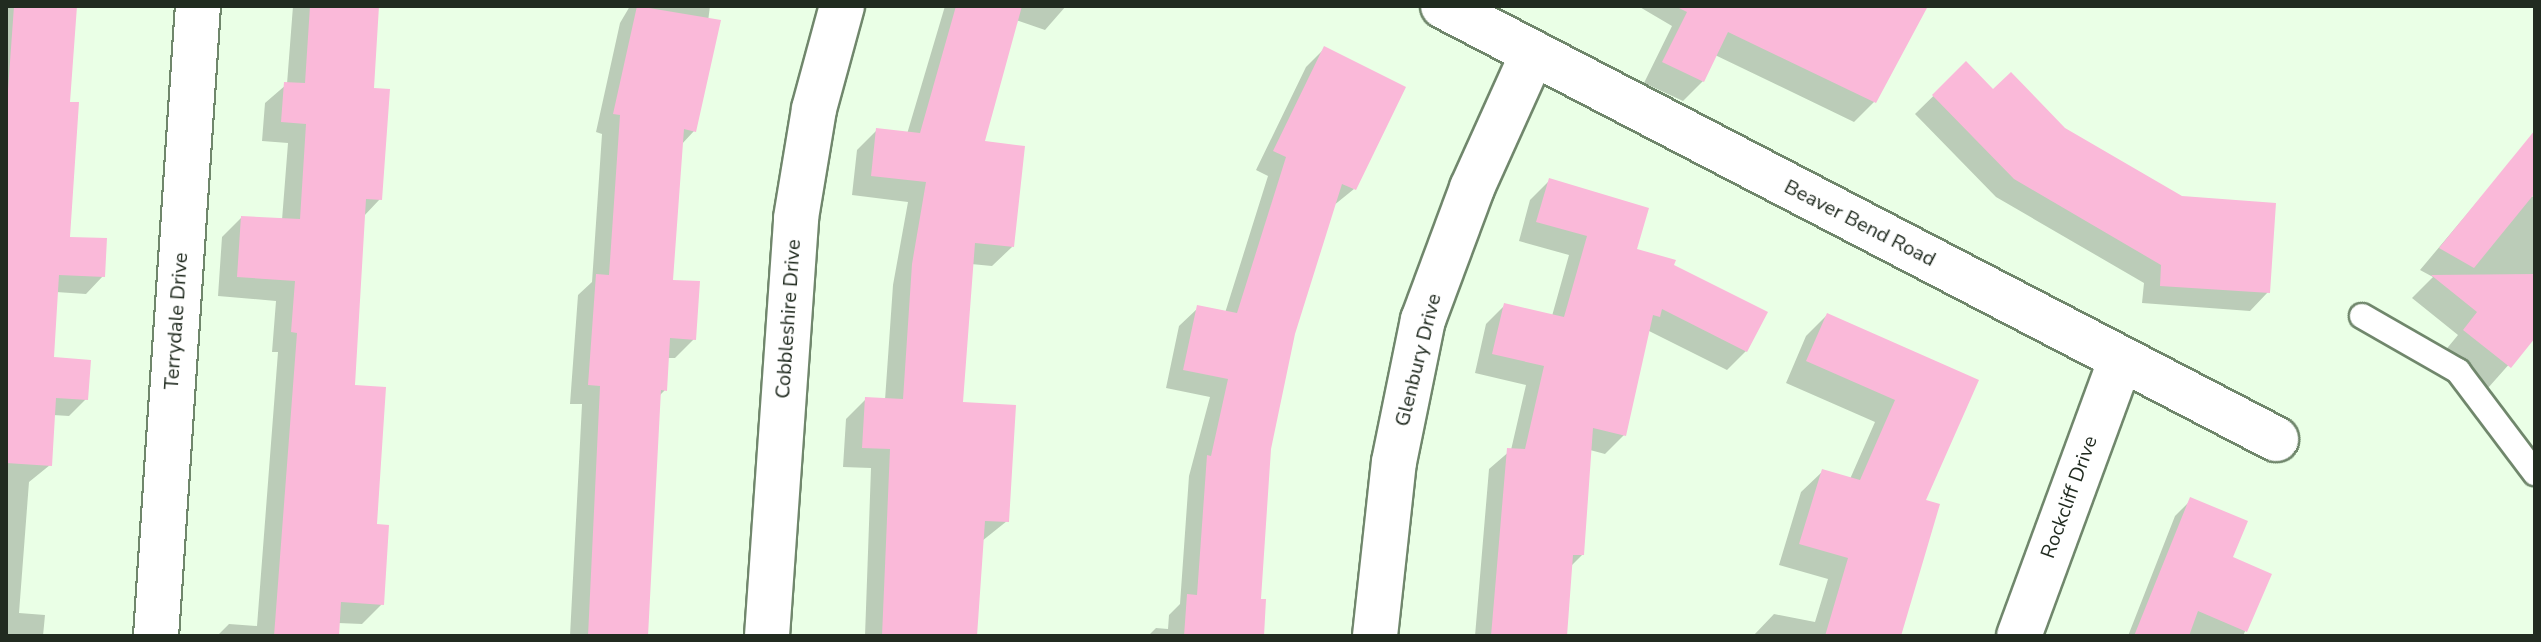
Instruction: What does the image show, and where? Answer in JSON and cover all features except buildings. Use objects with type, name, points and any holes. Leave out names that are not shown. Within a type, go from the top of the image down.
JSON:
[{"type":"street","name":"Terrydale Drive","points":[[156,636],[198,6]]},
{"type":"street","name":"Cobbleshire Drive","points":[[767,636],[796,218],[814,109],[842,6]]},
{"type":"street","name":"Beaver Bend Road","points":[[1443,6],[2276,439]]},
{"type":"street","name":"Glenbury Drive","points":[[1375,636],[1394,462],[1423,320],[1472,188],[1533,53]]},
{"type":"street","name":"Rockcliff Drive","points":[[2019,636],[2121,359]]},
{"type":"lane","points":[[2362,316],[2458,371],[2535,473]]}]
